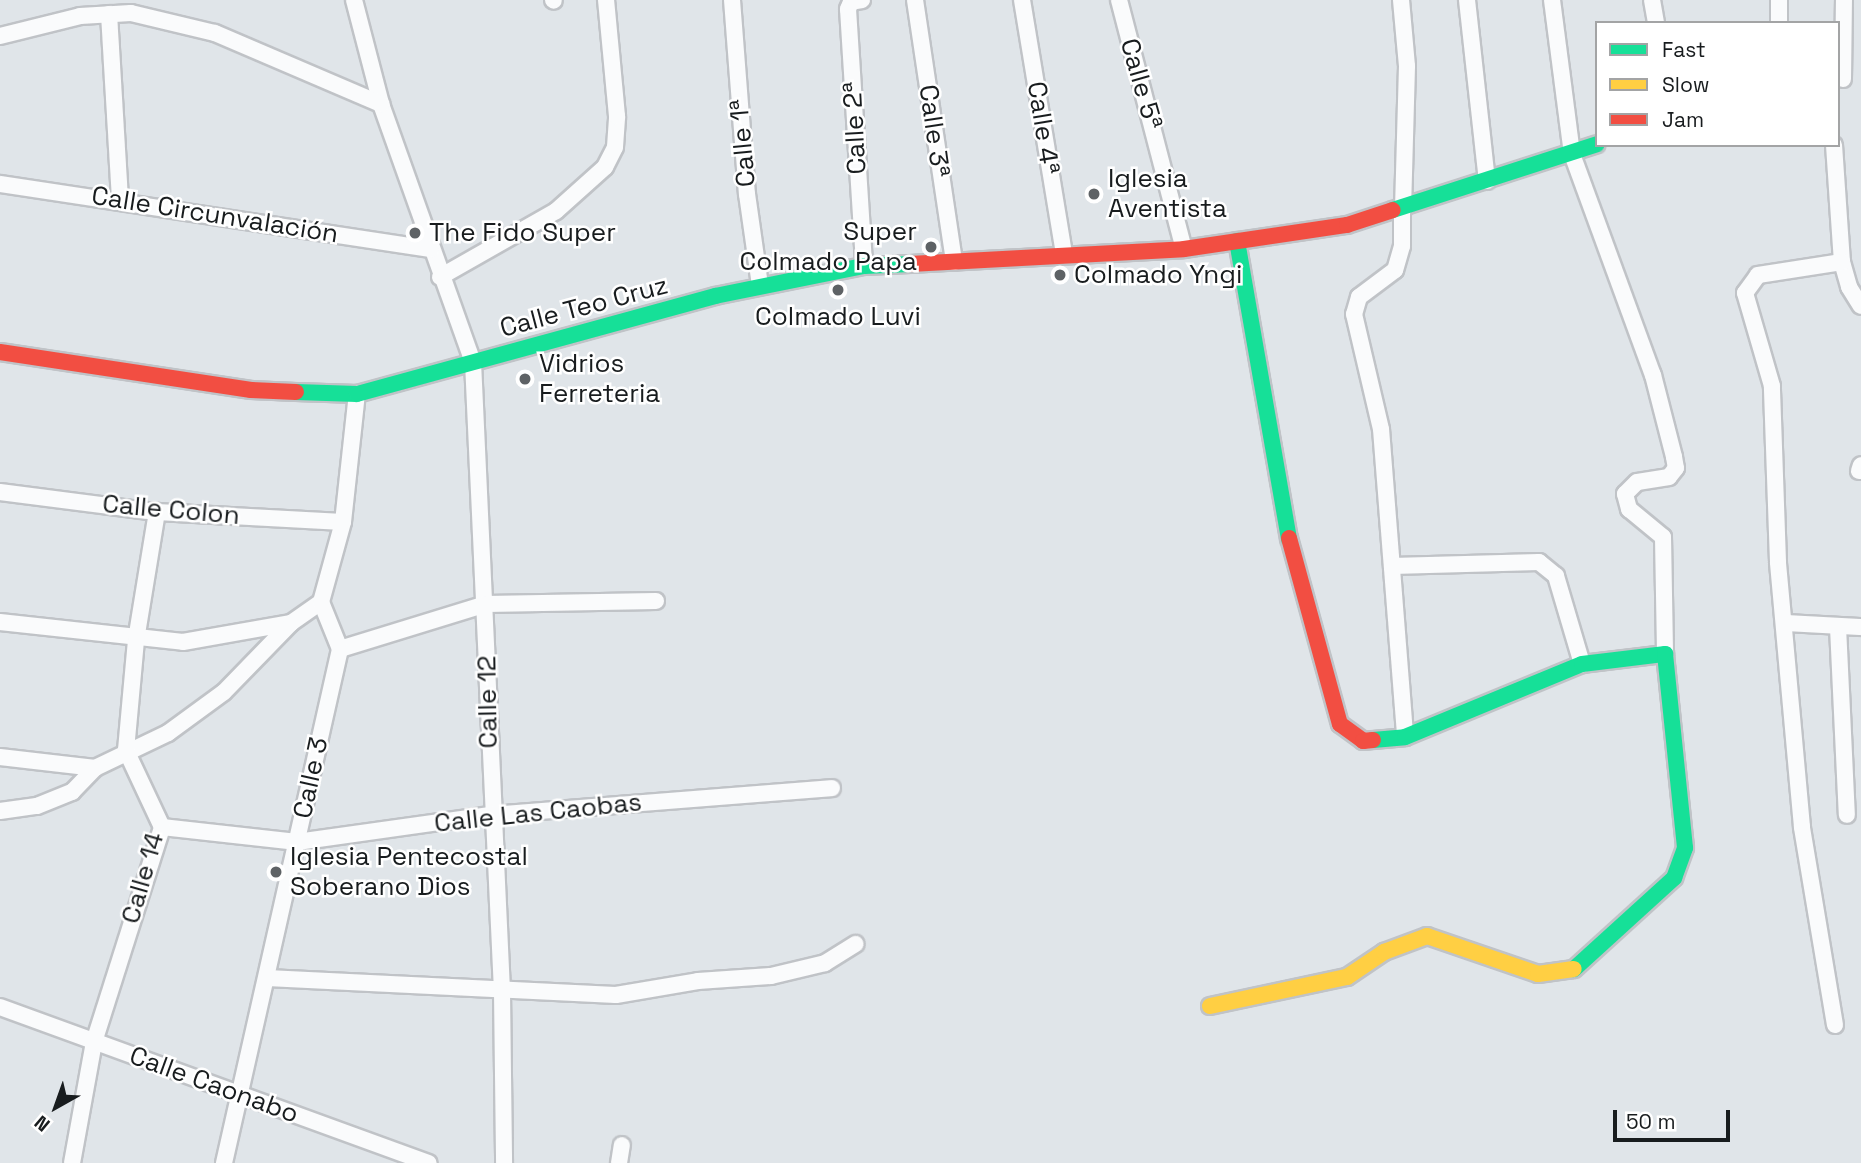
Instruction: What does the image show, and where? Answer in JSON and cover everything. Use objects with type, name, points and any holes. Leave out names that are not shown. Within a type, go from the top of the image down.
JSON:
[{"type":"street","name":"Calle 12","points":[[354,0],[382,104],[440,277],[473,362],[486,604],[490,815],[502,992],[504,1163]]},
{"type":"street","points":[[440,277],[556,211],[604,167],[615,147],[617,116],[606,0]]},
{"type":"street","name":"Calle 1ª","points":[[732,0],[747,194],[760,285]]},
{"type":"street","name":"Calle 2ª","points":[[862,0],[851,2],[848,9],[864,266]]},
{"type":"street","name":"Calle 3ª","points":[[915,0],[954,262]]},
{"type":"street","name":"Calle 4ª","points":[[1022,0],[1064,255]]},
{"type":"street","name":"Calle 5ª","points":[[1119,0],[1184,249]]},
{"type":"street","points":[[1401,0],[1407,66],[1402,246],[1395,270],[1359,297],[1353,314],[1381,429],[1405,737]]},
{"type":"street","points":[[1467,0],[1487,181]]},
{"type":"street","points":[[1210,1006],[1347,976],[1384,952],[1427,936],[1538,974],[1573,970],[1674,878],[1684,861],[1665,654],[1663,537],[1629,509],[1625,494],[1637,482],[1669,477],[1676,468],[1653,375],[1572,154],[1552,0]]},
{"type":"street","points":[[1652,0],[1656,21]]},
{"type":"street","points":[[1779,0],[1779,21]]},
{"type":"street","points":[[1844,0],[1841,79],[1861,79]]},
{"type":"street","points":[[0,36],[78,8],[109,14],[131,13],[215,33],[382,104]]},
{"type":"street","points":[[109,14],[120,200]]},
{"type":"street","name":"Calle Teo Cruz","points":[[0,352],[251,390],[357,394],[760,285],[864,266],[1184,249],[1346,225],[1402,210],[1595,145]]},
{"type":"street","points":[[1834,147],[1842,262],[1861,306]]},
{"type":"street","name":"Calle Circunvalación","points":[[0,184],[431,249]]},
{"type":"street","points":[[1237,241],[1254,358],[1298,584],[1340,724],[1363,741],[1405,737],[1582,664],[1665,654]]},
{"type":"street","points":[[1835,1025],[1802,827],[1772,454],[1773,386],[1745,293],[1758,275],[1842,262]]},
{"type":"street","points":[[357,394],[343,522],[321,602],[340,649],[486,604],[656,601]]},
{"type":"street","name":"Calle Colon","points":[[0,492],[157,512],[343,522]]},
{"type":"street","name":"Calle 14","points":[[72,1163],[94,1042],[162,827],[127,750],[136,640],[157,512]]},
{"type":"street","points":[[1392,566],[1539,562],[1556,576],[1582,664]]},
{"type":"street","points":[[0,811],[37,806],[72,792],[96,768],[127,750],[168,733],[224,692],[291,623],[321,602]]},
{"type":"street","points":[[0,622],[136,640],[183,642],[291,623]]},
{"type":"street","points":[[1785,623],[1861,627]]},
{"type":"street","points":[[1838,627],[1847,815]]},
{"type":"street","name":"Calle 3","points":[[224,1163],[237,1094],[267,978],[340,649]]},
{"type":"street","points":[[0,757],[96,768]]},
{"type":"street","name":"Calle Las Caobas","points":[[162,827],[297,842],[490,815],[832,788]]},
{"type":"street","points":[[267,978],[502,992],[617,995],[698,981],[771,976],[825,962],[855,944]]},
{"type":"street","name":"Calle Caonabo","points":[[0,1007],[428,1163]]},
{"type":"street","points":[[619,1163],[622,1145]]},
{"type":"traffic: fast","points":[[1393,210],[1595,145]]},
{"type":"traffic: fast","points":[[1237,241],[1289,538]]},
{"type":"traffic: fast","points":[[296,392],[357,394],[715,296],[864,266],[910,264]]},
{"type":"traffic: fast","points":[[1373,740],[1405,737],[1582,664],[1665,654],[1685,848],[1674,878],[1574,969]]},
{"type":"traffic: slow","points":[[1210,1006],[1347,977],[1384,952],[1427,936],[1538,974],[1574,969]]},
{"type":"traffic: jam","points":[[910,264],[1184,249],[1347,225],[1393,210]]},
{"type":"traffic: jam","points":[[0,352],[251,390],[296,392]]},
{"type":"traffic: jam","points":[[1289,538],[1340,724],[1363,741],[1373,740]]},
{"type":"place","name":"Iglesia Aventista","points":[[1094,194]]},
{"type":"place","name":"The Fido Super","points":[[415,233]]},
{"type":"place","name":"Super Colmado Papa","points":[[931,247]]},
{"type":"place","name":"Colmado Yngi","points":[[1060,275]]},
{"type":"place","name":"Colmado Luvi","points":[[838,290]]},
{"type":"place","name":"Vidrios Ferreteria","points":[[525,379]]},
{"type":"place","name":"Iglesia Pentecostal Soberano Dios","points":[[276,872]]}]
